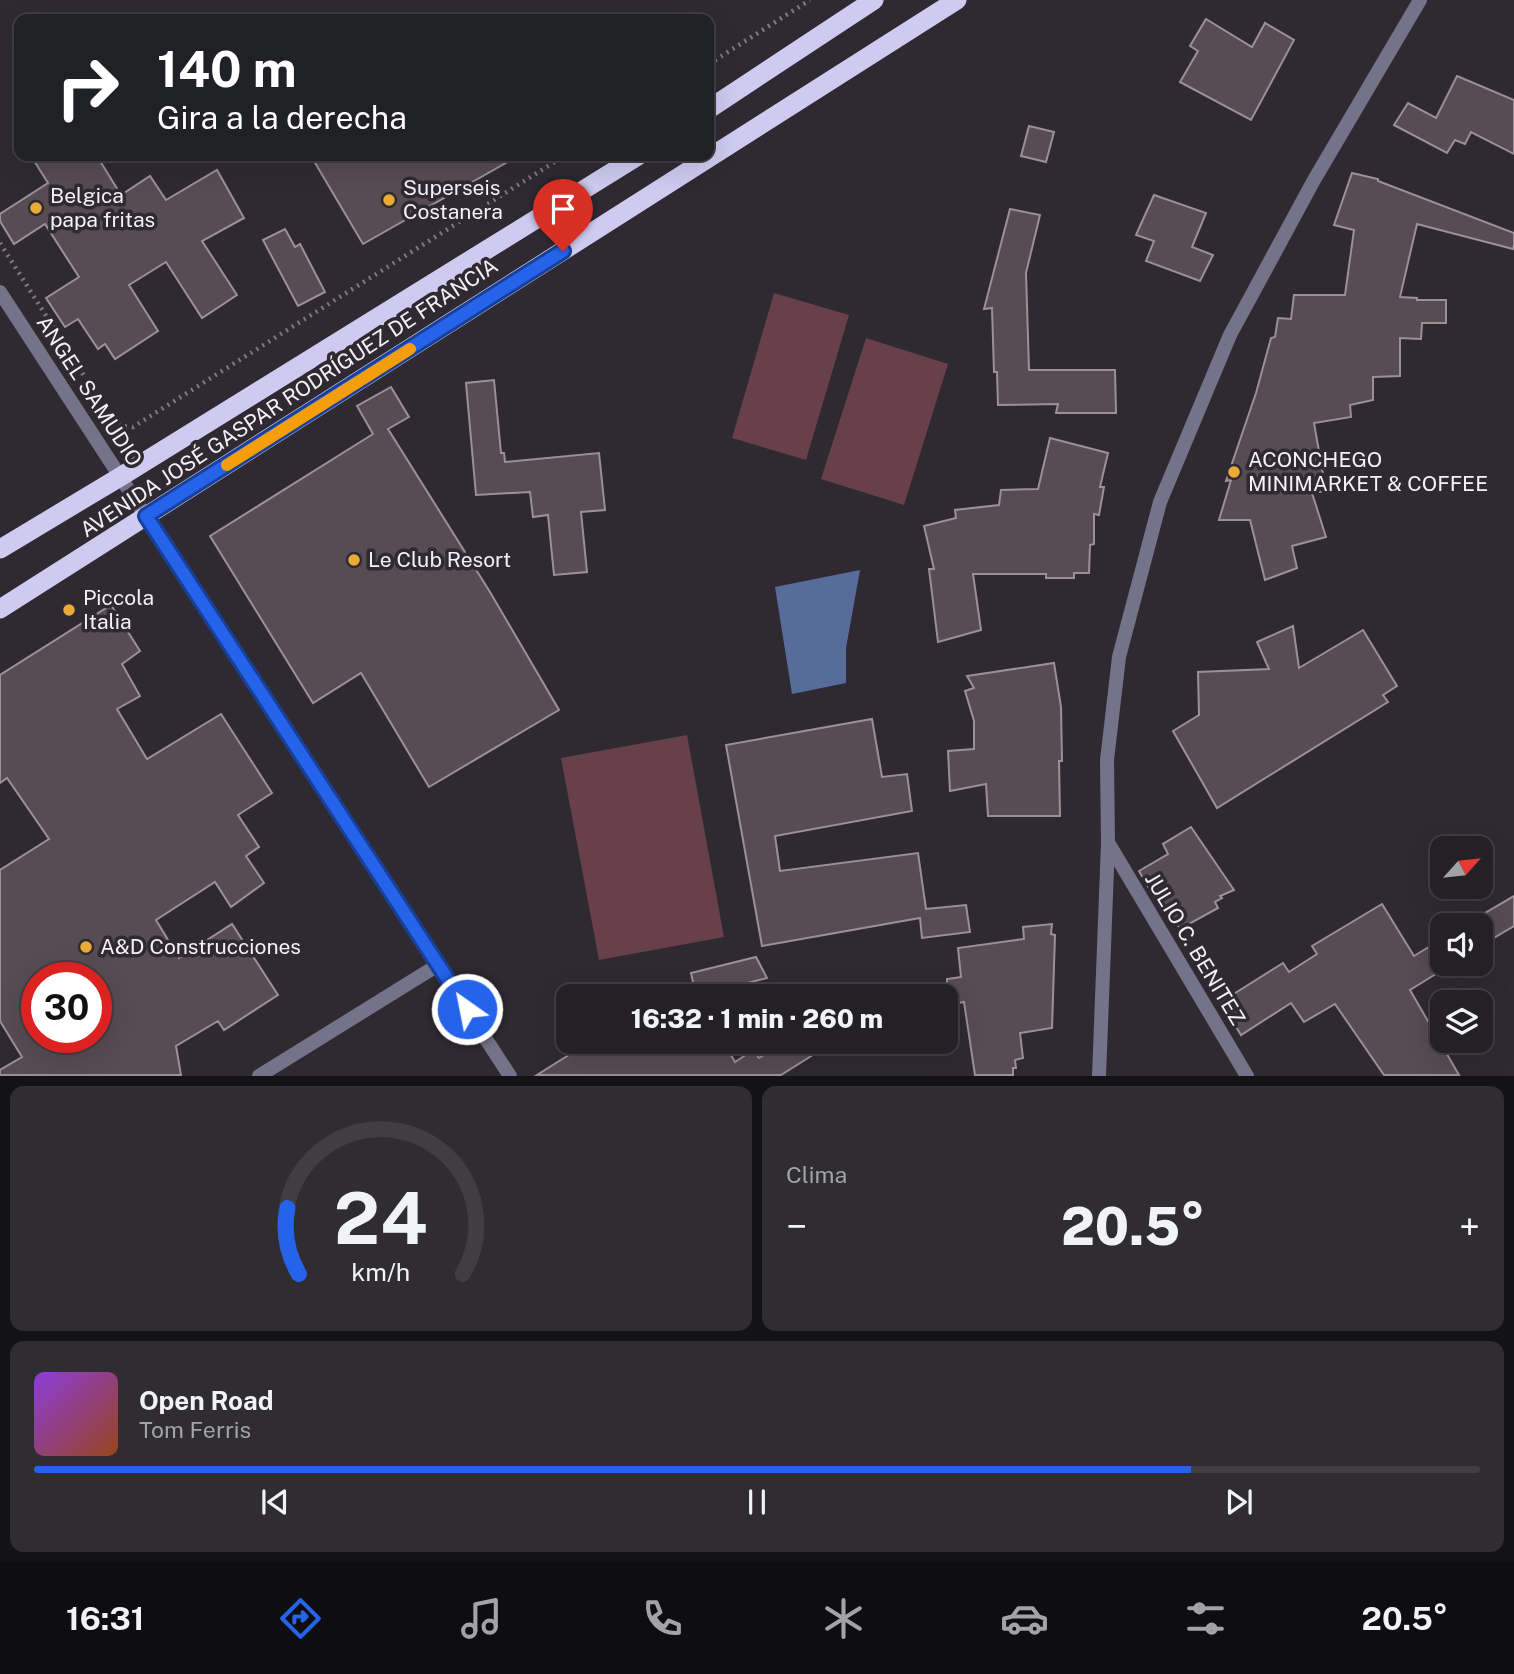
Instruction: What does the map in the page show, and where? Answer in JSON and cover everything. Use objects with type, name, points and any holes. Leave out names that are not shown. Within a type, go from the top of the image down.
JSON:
[{"type":"highway","points":[[714,106],[874,0]]},
{"type":"highway","name":"AVENIDA JOSÉ GASPAR RODRÍGUEZ DE FRANCIA","points":[[714,155],[957,0]]},
{"type":"highway","name":"AVENIDA JOSÉ GASPAR RODRÍGUEZ DE FRANCIA","points":[[0,548],[120,477],[630,161]]},
{"type":"highway","name":"AVENIDA JOSÉ GASPAR RODRÍGUEZ DE FRANCIA","points":[[0,610],[704,161]]},
{"type":"street","points":[[1099,1076],[1108,843],[1107,760],[1118,657],[1160,502],[1230,335],[1314,180],[1420,0]]},
{"type":"street","name":"ANGEL SAMUDIO","points":[[0,292],[510,1076]]},
{"type":"street","name":"JULIO C. BENITEZ","points":[[1108,843],[1247,1076]]},
{"type":"street","points":[[258,1076],[438,965]]},
{"type":"path","points":[[714,61],[810,0]]},
{"type":"path","points":[[0,243],[112,420],[122,426],[133,427],[556,161]]},
{"type":"shaded area","points":[[774,293],[849,315],[806,460],[732,438]]},
{"type":"shaded area","points":[[866,338],[948,364],[904,505],[821,479]]},
{"type":"shaded area","points":[[687,735],[724,937],[599,960],[561,758]]},
{"type":"water","points":[[860,570],[846,648],[846,683],[792,694],[775,587]]},
{"type":"building","points":[[1206,19],[1252,47],[1265,23],[1294,40],[1251,120],[1180,82],[1198,51],[1190,46]]},
{"type":"building","points":[[1457,76],[1514,100],[1514,154],[1471,132],[1465,144],[1455,140],[1447,153],[1394,125],[1408,103],[1436,118]]},
{"type":"building","points":[[1029,126],[1054,132],[1046,162],[1021,156]]},
{"type":"building","points":[[34,161],[100,161],[121,195],[150,176],[166,200],[217,170],[244,218],[202,241],[237,295],[202,318],[166,262],[129,285],[158,331],[115,359],[105,344],[98,349],[78,319],[65,327],[46,298],[79,277],[45,224],[14,244],[0,221],[0,214],[48,183]]},
{"type":"building","name":"Superseis Costanera","points":[[314,161],[509,161],[363,244]]},
{"type":"building","points":[[1352,173],[1378,179],[1514,233],[1514,245],[1513,249],[1417,224],[1400,297],[1446,300],[1446,323],[1422,323],[1421,339],[1400,338],[1400,376],[1373,377],[1373,400],[1350,405],[1351,417],[1314,423],[1326,491],[1312,493],[1326,537],[1292,546],[1297,568],[1265,580],[1250,520],[1219,520],[1231,480],[1226,481],[1256,393],[1271,338],[1275,337],[1278,318],[1291,319],[1294,295],[1345,295],[1354,230],[1334,225]]},
{"type":"building","points":[[1154,195],[1206,213],[1192,247],[1213,255],[1200,281],[1146,261],[1154,241],[1136,235]]},
{"type":"building","points":[[1010,209],[1040,215],[1026,273],[1029,370],[1115,370],[1116,413],[1056,413],[1058,404],[998,405],[992,308],[984,309]]},
{"type":"building","points":[[285,229],[295,247],[300,244],[325,292],[298,306],[263,240]]},
{"type":"building","points":[[494,380],[501,453],[504,453],[505,462],[599,453],[605,510],[581,512],[587,572],[554,575],[548,515],[533,517],[530,492],[476,495],[466,383]]},
{"type":"building","points":[[391,387],[409,417],[388,429],[490,592],[559,710],[429,787],[361,673],[313,703],[210,536],[373,434],[357,406]]},
{"type":"building","points":[[1050,438],[1108,453],[1100,487],[1104,487],[1099,515],[1094,514],[1094,544],[1090,545],[1089,573],[1074,573],[1074,578],[1046,578],[1046,574],[973,574],[981,630],[938,642],[929,569],[934,569],[924,526],[956,518],[955,510],[999,505],[1001,490],[1038,489]]},
{"type":"building","points":[[111,605],[140,651],[122,664],[140,696],[117,709],[147,759],[221,714],[272,793],[238,815],[259,847],[246,856],[264,883],[231,907],[215,882],[156,920],[179,958],[232,924],[278,995],[224,1030],[218,1021],[176,1046],[181,1075],[0,1075],[0,1070],[22,1057],[0,1021],[0,870],[49,839],[7,778],[0,783],[0,675]]},
{"type":"building","points":[[1293,626],[1299,668],[1363,630],[1397,686],[1383,695],[1388,702],[1217,808],[1173,731],[1199,715],[1198,672],[1269,669],[1257,642]]},
{"type":"building","points":[[1054,663],[1061,707],[1060,816],[988,816],[986,784],[950,791],[948,751],[974,749],[974,721],[965,691],[974,688],[967,676]]},
{"type":"building","points":[[872,719],[882,777],[907,774],[912,811],[775,836],[780,871],[918,853],[926,909],[966,905],[970,932],[922,938],[920,918],[762,946],[726,745]]},
{"type":"building","points":[[1191,827],[1234,890],[1220,896],[1222,898],[1215,902],[1218,908],[1180,929],[1159,894],[1154,897],[1139,871],[1168,854],[1163,844]]},
{"type":"building","points":[[1514,896],[1514,926],[1493,938],[1493,913],[1485,913]]},
{"type":"building","points":[[1382,904],[1414,956],[1430,946],[1430,976],[1433,976],[1410,990],[1430,1025],[1430,1053],[1446,1053],[1459,1075],[1384,1075],[1335,1004],[1304,1022],[1291,1003],[1241,1035],[1221,1002],[1283,963],[1289,972],[1317,954],[1312,946]]},
{"type":"building","points":[[1052,924],[1051,934],[1055,935],[1052,1028],[1020,1033],[1023,1058],[1015,1060],[1013,1075],[975,1075],[964,1002],[958,1003],[958,984],[947,984],[947,979],[961,977],[958,948],[1024,939],[1023,927]]},
{"type":"building","points":[[756,957],[767,978],[743,984],[693,984],[691,973]]},
{"type":"building","points":[[570,1054],[730,1054],[735,1062],[747,1054],[756,1054],[759,1058],[765,1054],[814,1054],[781,1075],[537,1075]]},
{"type":"slow traffic","points":[[227,465],[410,349]]},
{"type":"place","name":"Superseis Costanera","points":[[389,200]]},
{"type":"place","name":"Belgica papa fritas","points":[[36,208]]},
{"type":"place","name":"ACONCHEGO MINIMARKET & COFFEE","points":[[1234,472]]},
{"type":"place","name":"Le Club Resort","points":[[354,560]]},
{"type":"place","name":"Piccola Italia","points":[[69,610]]},
{"type":"place","name":"A&D Construcciones","points":[[86,947]]},
{"type":"route","points":[[467,1009],[146,516],[563,251]]}]
